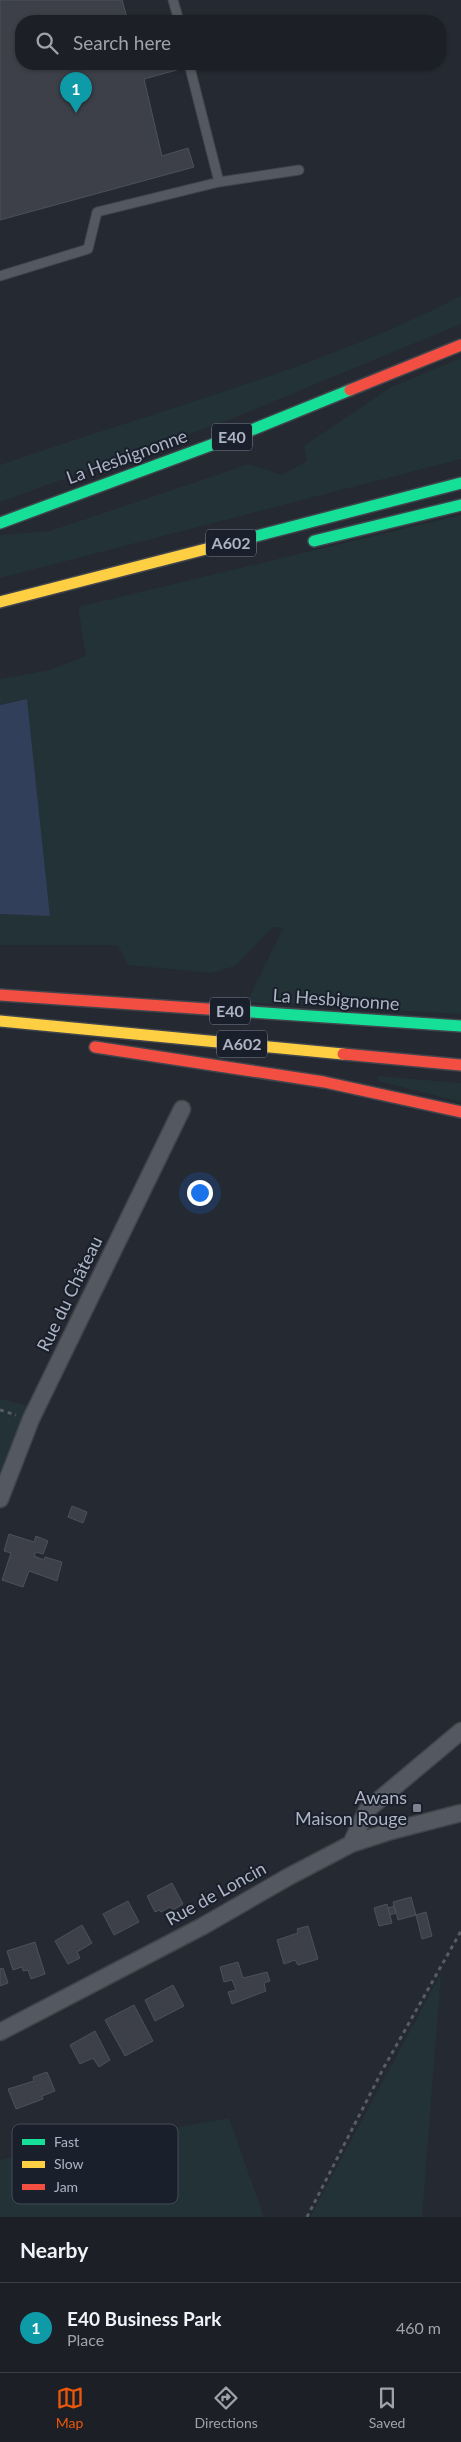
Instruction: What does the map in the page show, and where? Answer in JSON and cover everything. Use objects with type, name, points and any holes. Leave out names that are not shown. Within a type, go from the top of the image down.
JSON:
[{"type":"highway","name":"La Hesbignonne","points":[[0,523],[249,431],[461,345]]},
{"type":"highway","name":"A602","points":[[0,602],[461,483]]},
{"type":"highway","points":[[298,545],[461,506]]},
{"type":"highway","name":"La Hesbignonne","points":[[0,995],[461,1026]]},
{"type":"highway","points":[[0,1021],[24,1023],[46,1037]]},
{"type":"highway","name":"A602","points":[[24,1023],[461,1065]]},
{"type":"highway","points":[[80,1045],[301,1077],[396,1095],[461,1112]]},
{"type":"street","name":"Rue du Château","points":[[0,1499],[31,1419],[182,1109]]},
{"type":"street","points":[[351,1844],[367,1810],[461,1731]]},
{"type":"street","name":"Rue de Loncin","points":[[0,2032],[203,1926],[288,1877],[351,1844],[390,1831],[461,1813]]},
{"type":"lane","points":[[173,0],[177,15]]},
{"type":"lane","points":[[192,70],[220,182]]},
{"type":"lane","points":[[0,276],[88,249],[97,212],[220,182],[299,170]]},
{"type":"path","points":[[307,2217],[382,2069],[461,1931]]},
{"type":"shaded area","points":[[461,296],[461,324],[236,417],[0,502],[0,465],[292,368],[406,323]]},
{"type":"shaded area","points":[[461,358],[461,459],[0,578],[0,535],[50,531],[249,464],[282,475],[307,461],[304,446],[391,387]]},
{"type":"shaded area","points":[[461,515],[461,1014],[247,1002],[283,928],[273,927],[235,966],[211,973],[128,965],[118,945],[0,945],[0,914],[50,916],[27,699],[0,705],[0,679],[49,670],[86,656],[78,607]]},
{"type":"shaded area","points":[[378,1076],[461,1083],[461,1102],[378,1081]]},
{"type":"shaded area","points":[[0,1399],[47,1410],[0,1476]]},
{"type":"shaded area","points":[[441,1973],[422,2217],[310,2217]]},
{"type":"shaded area","points":[[229,2118],[264,2217],[0,2217],[0,2160],[12,2158],[12,2204],[178,2204],[178,2127]]},
{"type":"water","points":[[27,699],[50,916],[0,914],[0,705]]},
{"type":"building","points":[[0,0],[122,0],[126,15],[15,15],[15,70],[177,70],[144,79],[162,156],[188,148],[194,167],[0,220]]},
{"type":"building","points":[[72,1506],[87,1512],[83,1523],[68,1517]]},
{"type":"building","points":[[9,1534],[34,1542],[36,1536],[48,1541],[43,1554],[36,1552],[34,1556],[44,1560],[45,1557],[62,1562],[57,1581],[29,1571],[23,1587],[2,1580],[11,1553],[4,1551]]},
{"type":"building","points":[[172,1883],[183,1904],[173,1910],[170,1907],[161,1912],[159,1910],[155,1912],[147,1896]]},
{"type":"building","points":[[411,1897],[416,1915],[398,1920],[393,1902]]},
{"type":"building","points":[[128,1901],[139,1922],[114,1935],[103,1914]]},
{"type":"building","points":[[387,1904],[392,1923],[379,1926],[374,1908]]},
{"type":"building","points":[[394,1906],[396,1913],[390,1915],[388,1908]]},
{"type":"building","points":[[426,1912],[432,1936],[422,1939],[416,1915]]},
{"type":"building","points":[[82,1925],[92,1943],[77,1952],[80,1958],[68,1964],[55,1941]]},
{"type":"building","points":[[308,1926],[318,1959],[298,1965],[295,1960],[284,1964],[277,1940],[298,1933],[297,1929]]},
{"type":"building","points":[[35,1942],[45,1974],[31,1979],[28,1970],[23,1971],[22,1967],[13,1970],[7,1951]]},
{"type":"building","points":[[238,1962],[243,1978],[267,1972],[270,1981],[264,1983],[266,1991],[232,2004],[228,1992],[236,1990],[232,1980],[224,1982],[220,1967]]},
{"type":"building","points":[[3,1968],[8,1983],[0,1986],[0,1969]]},
{"type":"building","points":[[173,1985],[184,2006],[155,2021],[145,2000]]},
{"type":"building","points":[[134,2005],[153,2041],[125,2056],[105,2020]]},
{"type":"building","points":[[95,2031],[110,2060],[99,2067],[93,2058],[80,2064],[70,2045]]},
{"type":"building","points":[[47,2072],[55,2091],[42,2096],[43,2099],[16,2109],[8,2089],[34,2081],[33,2077]]},
{"type":"traffic: fast","points":[[0,523],[249,431],[350,390]]},
{"type":"traffic: fast","points":[[241,540],[461,483]]},
{"type":"traffic: fast","points":[[314,541],[461,505]]},
{"type":"traffic: fast","points":[[237,1011],[461,1026]]},
{"type":"traffic: slow","points":[[0,602],[241,540]]},
{"type":"traffic: slow","points":[[0,1021],[343,1054]]},
{"type":"traffic: jam","points":[[350,390],[461,345]]},
{"type":"traffic: jam","points":[[0,995],[237,1011]]},
{"type":"traffic: jam","points":[[95,1047],[324,1082],[461,1112]]},
{"type":"traffic: jam","points":[[343,1054],[461,1065]]},
{"type":"place","name":"E40 Business Park","points":[[76,113]]},
{"type":"place","name":"Awans Maison Rouge","points":[[417,1808]]}]
